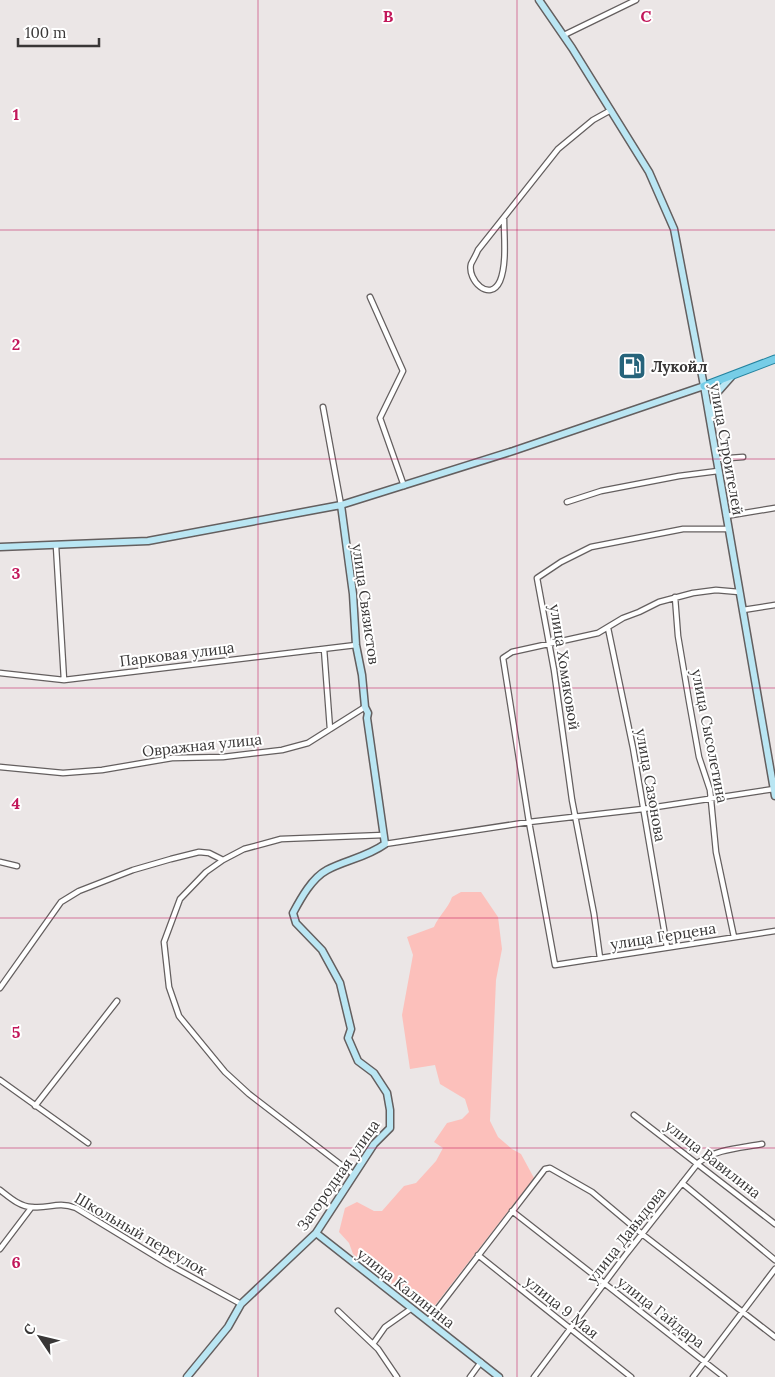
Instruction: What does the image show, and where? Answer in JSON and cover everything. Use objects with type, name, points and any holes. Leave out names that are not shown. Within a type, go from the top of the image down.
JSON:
[{"type":"main road","points":[[704,386],[775,359]]},
{"type":"street","name":"улица Строителей","points":[[540,0],[564,35],[649,172],[674,229],[704,386],[775,793]]},
{"type":"street","points":[[564,35],[636,0]]},
{"type":"street","points":[[504,219],[504,258],[500,282],[487,291],[481,289],[473,277],[471,266],[478,250],[558,149],[593,120],[611,110]]},
{"type":"street","points":[[370,296],[404,371],[380,418],[404,486]]},
{"type":"street","points":[[710,424],[711,410],[716,394],[722,385],[733,375]]},
{"type":"street","points":[[0,547],[148,541],[341,505],[513,451],[704,386]]},
{"type":"street","points":[[323,407],[341,505]]},
{"type":"street","points":[[716,459],[744,457]]},
{"type":"street","points":[[567,502],[601,491],[679,476],[718,471]]},
{"type":"street","name":"улица Связистов","points":[[341,505],[353,594],[356,645],[362,675],[365,707],[368,713],[367,718],[385,844]]},
{"type":"street","points":[[726,516],[775,508]]},
{"type":"street","name":"улица Хомяковой","points":[[600,958],[537,578],[561,562],[591,547],[682,529],[728,529]]},
{"type":"street","points":[[56,546],[60,646],[64,680]]},
{"type":"street","points":[[529,822],[503,658],[512,652],[598,633],[623,618],[658,602],[675,597],[716,590],[739,592]]},
{"type":"street","name":"улица Сысолетина","points":[[675,597],[678,636],[689,701],[699,757],[710,790],[716,852],[734,937]]},
{"type":"street","points":[[742,610],[775,605]]},
{"type":"street","name":"улица Сазонова","points":[[608,628],[633,748],[667,948]]},
{"type":"street","name":"Парковая улица","points":[[0,673],[64,680],[356,645]]},
{"type":"street","points":[[324,648],[330,729]]},
{"type":"street","name":"Овражная улица","points":[[0,767],[63,772],[102,770],[172,758],[282,750],[308,743],[365,707]]},
{"type":"street","points":[[385,844],[529,822],[576,818],[711,798],[775,793]]},
{"type":"street","name":"улица Герцена","points":[[529,822],[555,965],[775,931]]},
{"type":"street","points":[[354,1174],[249,1094],[226,1072],[179,1016],[169,987],[164,942],[180,899],[206,872],[222,860],[244,849],[281,839],[384,835]]},
{"type":"street","name":"Загородная улица","points":[[187,1377],[228,1327],[240,1304],[316,1233],[374,1144],[390,1128],[390,1110],[387,1093],[374,1073],[358,1060],[348,1038],[351,1029],[340,983],[322,950],[296,923],[293,913],[303,893],[326,871],[373,853],[385,844]]},
{"type":"street","points":[[0,988],[61,902],[73,895],[133,870],[199,852],[209,853],[222,860]]},
{"type":"street","points":[[0,862],[17,866]]},
{"type":"street","points":[[35,1106],[117,1001]]},
{"type":"street","points":[[0,1080],[88,1143]]},
{"type":"street","name":"улица Вавилина","points":[[634,1115],[775,1224]]},
{"type":"street","name":"улица Давыдова","points":[[534,1377],[698,1163],[706,1156],[715,1153],[762,1144]]},
{"type":"street","points":[[428,1321],[545,1169],[550,1168],[592,1192],[642,1234],[775,1337]]},
{"type":"street","points":[[682,1183],[775,1260]]},
{"type":"street","points":[[0,1190],[12,1200],[32,1208],[0,1249]]},
{"type":"street","name":"Школьный переулок","points":[[32,1208],[65,1204],[76,1208],[161,1260],[240,1304]]},
{"type":"street","name":"улица Гайдара","points":[[512,1211],[724,1377]]},
{"type":"street","name":"улица Калинина","points":[[316,1233],[499,1377]]},
{"type":"street","name":"улица 9 Мая","points":[[478,1255],[631,1377]]},
{"type":"street","points":[[693,1377],[775,1270]]},
{"type":"street","points":[[373,1344],[385,1327],[412,1308]]},
{"type":"street","points":[[338,1311],[378,1349],[396,1377]]},
{"type":"street","points":[[470,1377],[481,1362]]},
{"type":"shaded area","points":[[461,892],[481,892],[498,917],[502,949],[496,980],[490,1121],[498,1137],[521,1154],[534,1178],[429,1313],[353,1254],[349,1243],[339,1232],[345,1208],[357,1202],[374,1211],[382,1211],[404,1186],[416,1183],[436,1161],[443,1148],[434,1142],[447,1123],[462,1119],[469,1112],[465,1099],[440,1084],[435,1065],[410,1069],[402,1015],[413,955],[407,937],[434,927],[452,897]]},
{"type":"place","name":"Лукойл","points":[[632,366]]}]
